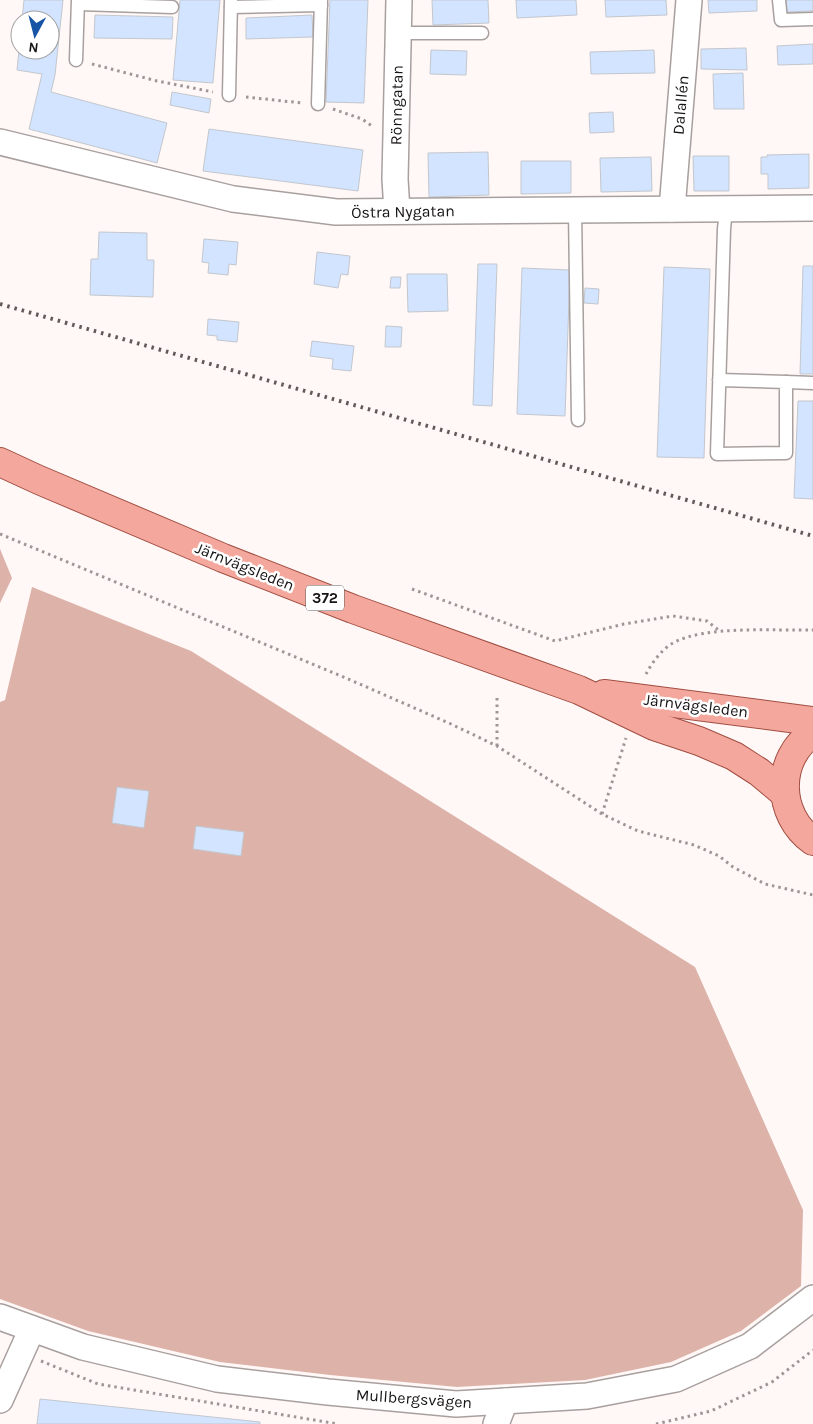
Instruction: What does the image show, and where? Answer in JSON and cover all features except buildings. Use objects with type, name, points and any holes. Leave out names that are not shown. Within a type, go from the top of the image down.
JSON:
[{"type":"main road","name":"Järnvägsleden","points":[[0,462],[47,484],[232,562],[353,609],[579,690],[654,726],[699,741],[734,756],[759,772],[784,793]]},
{"type":"main road","name":"Järnvägsleden","points":[[579,690],[813,721]]},
{"type":"main road","points":[[813,733],[799,745],[792,756],[787,768],[784,793],[792,817],[799,828],[813,841]]},
{"type":"street","name":"Rönngatan","points":[[397,211],[395,179],[398,0]]},
{"type":"street","name":"Dalallén","points":[[672,209],[689,0]]},
{"type":"street","name":"Östra Nygatan","points":[[0,142],[232,199],[336,212],[813,208]]},
{"type":"street","name":"Mullbergsvägen","points":[[0,1317],[83,1347],[217,1379],[456,1404],[587,1396],[676,1379],[750,1346],[813,1298]]},
{"type":"street","points":[[0,1400],[32,1329]]},
{"type":"street","points":[[496,1424],[505,1401]]},
{"type":"lane","points":[[779,0],[781,20],[813,19]]},
{"type":"lane","points":[[76,60],[79,2],[172,7]]},
{"type":"lane","points":[[230,95],[231,4],[321,3],[318,104]]},
{"type":"lane","points":[[397,33],[482,33]]},
{"type":"lane","points":[[726,209],[717,454],[786,453],[786,382]]},
{"type":"lane","points":[[575,210],[578,420]]},
{"type":"lane","points":[[719,380],[813,383]]},
{"type":"path","points":[[76,60],[157,81],[230,95]]},
{"type":"path","points":[[0,534],[346,678],[497,746],[602,814],[638,831],[694,845],[719,856],[733,867],[765,884],[813,895]]},
{"type":"path","points":[[412,588],[555,642],[624,624],[673,616],[707,621],[720,632]]},
{"type":"path","points":[[644,677],[652,664],[672,643],[692,635],[720,632],[813,630]]},
{"type":"path","points":[[497,746],[498,697]]},
{"type":"path","points":[[602,814],[628,733]]},
{"type":"path","points":[[656,1424],[711,1411],[772,1382],[813,1350]]},
{"type":"shaded area","points":[[0,549],[12,578],[0,603]]},
{"type":"shaded area","points":[[32,587],[191,651],[695,967],[803,1210],[801,1286],[741,1331],[671,1362],[585,1380],[457,1387],[220,1362],[88,1331],[0,1299],[0,702],[5,700]]},
{"type":"railway","points":[[0,304],[813,536]]}]
